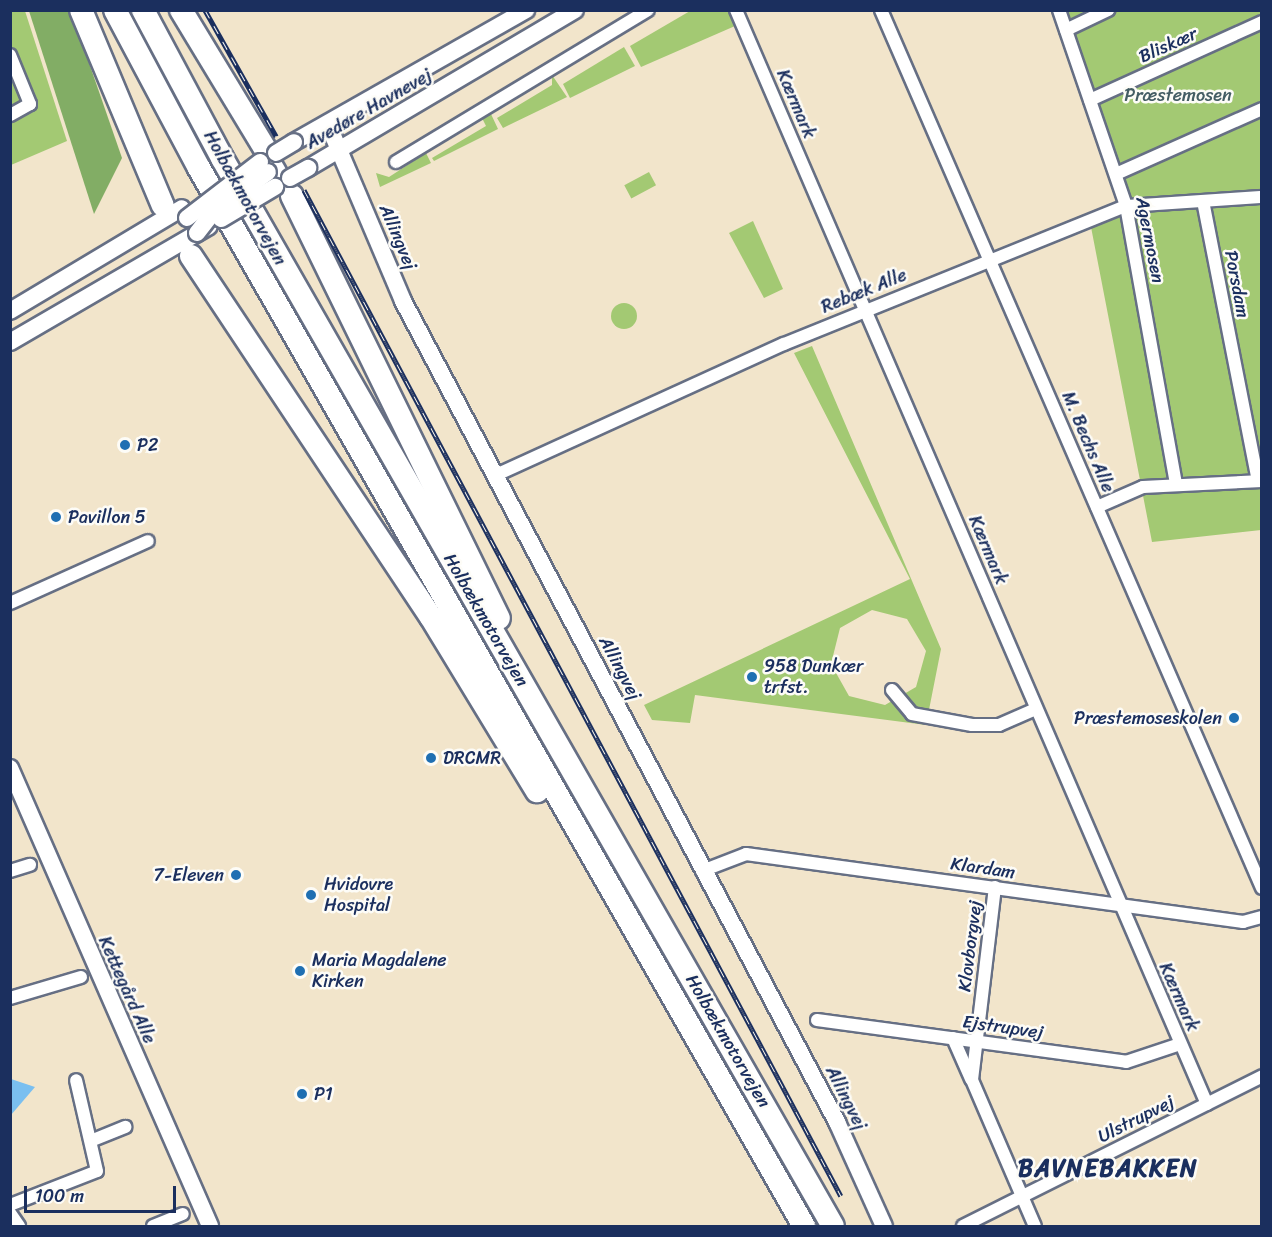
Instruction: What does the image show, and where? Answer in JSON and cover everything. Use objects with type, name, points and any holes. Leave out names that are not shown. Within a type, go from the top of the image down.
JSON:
[{"type":"highway","points":[[81,10],[175,212]]},
{"type":"highway","name":"Holbækmotorvejen","points":[[115,10],[205,178],[804,1227]]},
{"type":"highway","name":"Holbækmotorvejen","points":[[143,10],[517,674],[833,1227]]},
{"type":"highway","points":[[181,10],[267,158]]},
{"type":"highway","points":[[285,186],[494,604],[517,674]]},
{"type":"highway","points":[[190,244],[431,617],[678,1022],[715,1068]]},
{"type":"street","name":"Avedøre Havnevej","points":[[10,311],[294,142],[526,10]]},
{"type":"street","name":"Avedøre Havnevej","points":[[10,342],[190,244],[285,186],[308,168],[575,10]]},
{"type":"street","points":[[396,162],[648,10]]},
{"type":"street","name":"Kærmark","points":[[736,10],[1207,1104]]},
{"type":"street","name":"M. Bechs Alle","points":[[881,10],[1262,888]]},
{"type":"street","name":"Agermosen","points":[[1059,10],[1126,206],[1176,485]]},
{"type":"street","points":[[1066,30],[1108,10]]},
{"type":"street","name":"Bliskær","points":[[1090,100],[1262,22]]},
{"type":"street","points":[[10,55],[30,104],[10,115]]},
{"type":"street","points":[[1116,174],[1262,109]]},
{"type":"street","name":"Allingvej","points":[[328,124],[403,301],[702,871],[837,1122],[884,1227]]},
{"type":"street","points":[[175,212],[190,244],[215,210],[267,158],[285,186]]},
{"type":"street","name":"Rebæk Alle","points":[[496,475],[865,309],[1126,206],[1262,197]]},
{"type":"street","name":"Porsdam","points":[[1203,201],[1260,481]]},
{"type":"street","points":[[1097,507],[1137,489],[1260,481]]},
{"type":"street","points":[[10,603],[148,541]]},
{"type":"street","points":[[892,690],[912,714],[972,725],[999,725],[1036,709]]},
{"type":"street","name":"Kettegård Alle","points":[[10,768],[210,1227]]},
{"type":"street","name":"Klardam","points":[[702,871],[746,854],[1243,922],[1262,917]]},
{"type":"street","points":[[10,871],[30,866]]},
{"type":"street","name":"Klovborgvej","points":[[972,1080],[995,887]]},
{"type":"street","points":[[10,998],[81,977]]},
{"type":"street","name":"Ejstrupvej","points":[[817,1020],[1126,1062],[1180,1044]]},
{"type":"street","name":"Klovborgvej","points":[[953,1038],[1035,1227]]},
{"type":"street","name":"Ulstrupvej","points":[[963,1227],[1262,1076]]},
{"type":"street","points":[[10,1205],[97,1171],[93,1140],[76,1080]]},
{"type":"street","points":[[93,1140],[125,1128]]},
{"type":"street","points":[[10,1213],[19,1227]]},
{"type":"street","points":[[153,1227],[183,1214]]},
{"type":"green space","points":[[11,11],[25,11],[67,141],[11,165]]},
{"type":"green space","points":[[29,11],[71,11],[122,158],[94,214]]},
{"type":"green space","points":[[690,11],[729,11],[735,26],[641,67],[630,46]]},
{"type":"green space","name":"Præstemosen","points":[[1064,11],[1261,11],[1261,530],[1152,542],[1091,227],[1130,212]]},
{"type":"green space","points":[[624,47],[635,66],[570,98],[563,84]]},
{"type":"green space","points":[[552,75],[567,97],[503,128],[497,118],[552,85]]},
{"type":"green space","points":[[491,114],[498,129],[434,161],[432,158],[486,126],[482,118]]},
{"type":"green space","points":[[426,153],[431,163],[380,187],[376,173],[389,177]]},
{"type":"green space","points":[[649,172],[656,185],[631,198],[624,185]]},
{"type":"green space","points":[[753,221],[783,289],[764,298],[729,233]]},
{"type":"green space","points":[[624,303],[633,307],[637,316],[633,325],[624,329],[615,325],[611,316],[615,307]]},
{"type":"green space","points":[[812,346],[941,649],[926,725],[695,695],[690,723],[652,720],[644,705],[910,579],[794,353]],"holes":[[[872,610],[907,619],[926,651],[916,687],[885,705],[849,696],[831,664],[840,628]]]},
{"type":"water","points":[[10,1079],[35,1087],[11,1115]]},
{"type":"railway","points":[[205,10],[276,136]]},
{"type":"railway","points":[[304,190],[841,1196]]},
{"type":"place","name":"P2","points":[[125,445]]},
{"type":"place","name":"Pavillon 5","points":[[56,517]]},
{"type":"place","name":"958 Dunkær trfst.","points":[[752,677]]},
{"type":"place","name":"Præstemoseskolen","points":[[1234,718]]},
{"type":"place","name":"DRCMR","points":[[431,758]]},
{"type":"place","name":"7-Eleven","points":[[236,875]]},
{"type":"place","name":"Hvidovre Hospital","points":[[311,895]]},
{"type":"place","name":"Maria Magdalene Kirken","points":[[300,971]]},
{"type":"place","name":"P1","points":[[302,1094]]},
{"type":"district","name":"BAVNEBAKKEN","points":[[1108,1169]]}]
